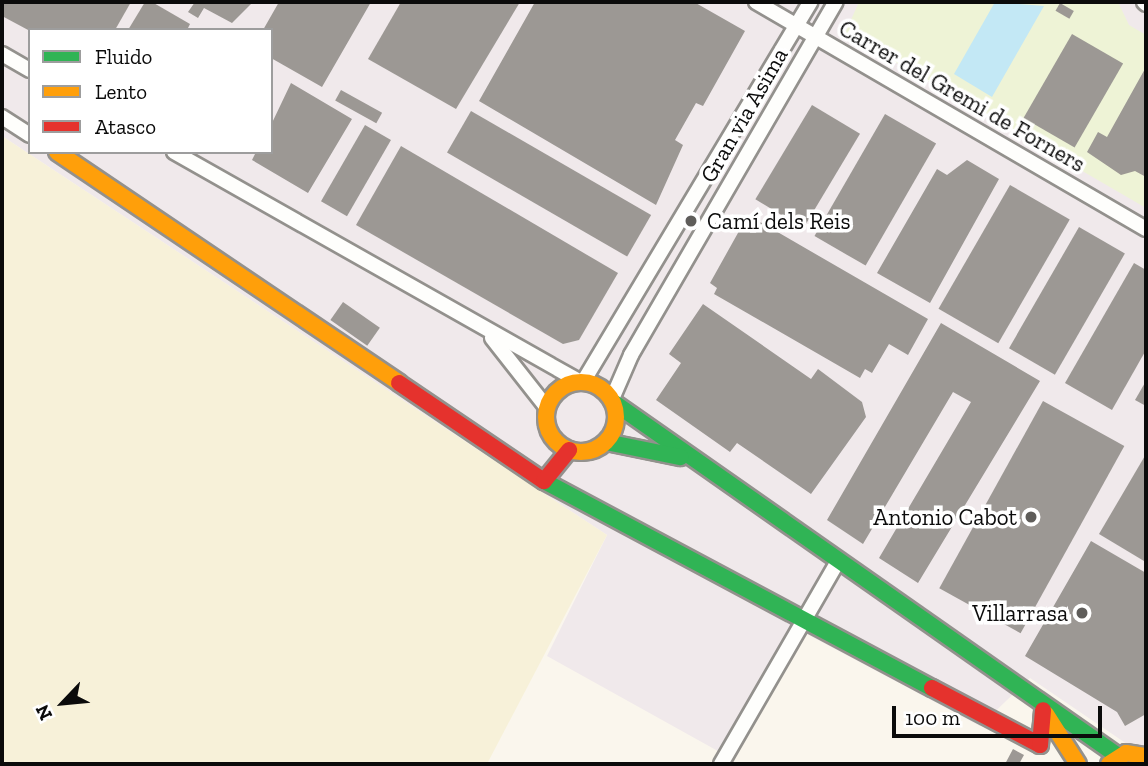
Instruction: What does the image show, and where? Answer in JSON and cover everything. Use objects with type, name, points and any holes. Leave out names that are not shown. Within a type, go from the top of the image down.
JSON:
[{"type":"street","name":"Carrer del Gremi de Forners","points":[[756,2],[1146,229]]},
{"type":"street","name":"Gran via Asima","points":[[582,382],[810,2]]},
{"type":"street","name":"Gran via Asima","points":[[612,400],[631,355],[836,2]]},
{"type":"street","points":[[2,54],[28,69]]},
{"type":"street","points":[[2,117],[28,134]]},
{"type":"street","points":[[60,154],[544,481],[802,622],[1040,745],[1043,710]]},
{"type":"street","points":[[177,154],[489,334],[612,400],[685,458],[838,561],[1114,760],[1143,751]]},
{"type":"street","points":[[489,334],[547,408],[553,438],[569,450],[589,451],[606,442],[616,423],[612,400]]},
{"type":"street","points":[[547,408],[559,389],[582,382]]},
{"type":"street","points":[[606,442],[685,458]]},
{"type":"street","points":[[544,481],[569,450]]},
{"type":"street","points":[[721,764],[838,561]]},
{"type":"street","points":[[1043,710],[1077,764]]},
{"type":"shaded area","points":[[2,2],[1146,2],[1146,757],[1030,678],[980,726],[803,632],[734,760],[547,656],[607,535],[29,154],[273,154],[273,28],[28,28],[28,153],[2,136]]},
{"type":"shaded area","points":[[2,136],[607,535],[487,764],[2,764]]},
{"type":"green space","points":[[859,2],[1118,2],[1129,25],[1146,35],[1146,208],[845,33]]},
{"type":"water","points":[[995,2],[1044,6],[992,97],[954,74]]},
{"type":"building","points":[[2,2],[131,2],[116,28],[28,30],[2,16]]},
{"type":"building","points":[[145,2],[152,2],[190,24],[188,28],[129,28]]},
{"type":"building","points":[[195,2],[253,2],[232,23],[204,8],[198,18],[188,12]]},
{"type":"building","points":[[279,2],[371,2],[322,87],[273,59],[273,28],[264,28]]},
{"type":"building","points":[[401,2],[520,2],[456,109],[368,59]]},
{"type":"building","points":[[535,2],[694,2],[745,31],[703,106],[696,103],[675,140],[683,145],[656,205],[479,101]]},
{"type":"building","points":[[1060,3],[1074,11],[1069,19],[1056,11]]},
{"type":"building","points":[[1072,34],[1123,64],[1075,148],[1024,118]]},
{"type":"building","points":[[1146,67],[1146,177],[1135,171],[1121,175],[1087,152],[1098,132],[1107,137]]},
{"type":"building","points":[[291,83],[352,119],[308,193],[252,160],[255,154],[273,154],[273,121]]},
{"type":"building","points":[[341,90],[382,113],[376,123],[335,100]]},
{"type":"building","points":[[812,105],[860,134],[803,228],[755,199]]},
{"type":"building","points":[[471,111],[651,215],[627,257],[447,153]]},
{"type":"building","points":[[885,114],[936,143],[866,266],[814,236]]},
{"type":"building","points":[[365,125],[391,140],[347,216],[321,201]]},
{"type":"building","points":[[401,146],[618,273],[579,340],[563,344],[356,225]]},
{"type":"building","points":[[967,160],[999,179],[930,303],[877,273],[937,169],[947,175]]},
{"type":"building","points":[[1010,185],[1070,219],[998,343],[938,309]]},
{"type":"building","points":[[748,215],[928,319],[908,355],[889,344],[872,373],[865,369],[860,378],[714,294],[717,288],[710,283]]},
{"type":"building","points":[[1079,227],[1125,254],[1055,375],[1009,348]]},
{"type":"building","points":[[1134,263],[1146,270],[1146,350],[1112,410],[1065,383]]},
{"type":"building","points":[[343,302],[380,328],[367,346],[330,320]]},
{"type":"building","points":[[703,304],[811,379],[818,369],[862,402],[866,417],[811,494],[737,443],[730,452],[656,400],[681,363],[669,354]]},
{"type":"building","points":[[941,323],[1040,381],[918,583],[879,558],[971,402],[953,392],[863,544],[827,520]]},
{"type":"building","points":[[1146,381],[1146,406],[1135,400]]},
{"type":"building","name":"Antonio Cabot","points":[[1043,401],[1124,446],[1021,633],[939,588]]},
{"type":"building","points":[[1146,454],[1146,557],[1144,561],[1099,534]]},
{"type":"building","points":[[1091,541],[1146,573],[1146,714],[1125,726],[1117,712],[1025,656]]},
{"type":"building","points":[[1013,749],[1024,755],[1019,764],[1005,764]]},
{"type":"traffic: fast","points":[[613,402],[1118,756]]},
{"type":"traffic: fast","points":[[606,442],[680,457]]},
{"type":"traffic: fast","points":[[544,481],[932,688]]},
{"type":"traffic: slow","points":[[60,154],[399,383]]},
{"type":"traffic: slow","points":[[581,382],[606,392],[616,417],[606,442],[581,452],[556,442],[546,417],[556,392],[581,382]]},
{"type":"traffic: slow","points":[[1046,714],[1078,764]]},
{"type":"traffic: slow","points":[[1109,764],[1126,753],[1146,756]]},
{"type":"traffic: jam","points":[[399,383],[544,481],[569,450]]},
{"type":"traffic: jam","points":[[932,688],[1040,745],[1043,710]]},
{"type":"place","name":"Camí dels Reis","points":[[691,221]]},
{"type":"place","name":"Antonio Cabot","points":[[1031,517]]},
{"type":"place","name":"Villarrasa","points":[[1082,613]]}]
